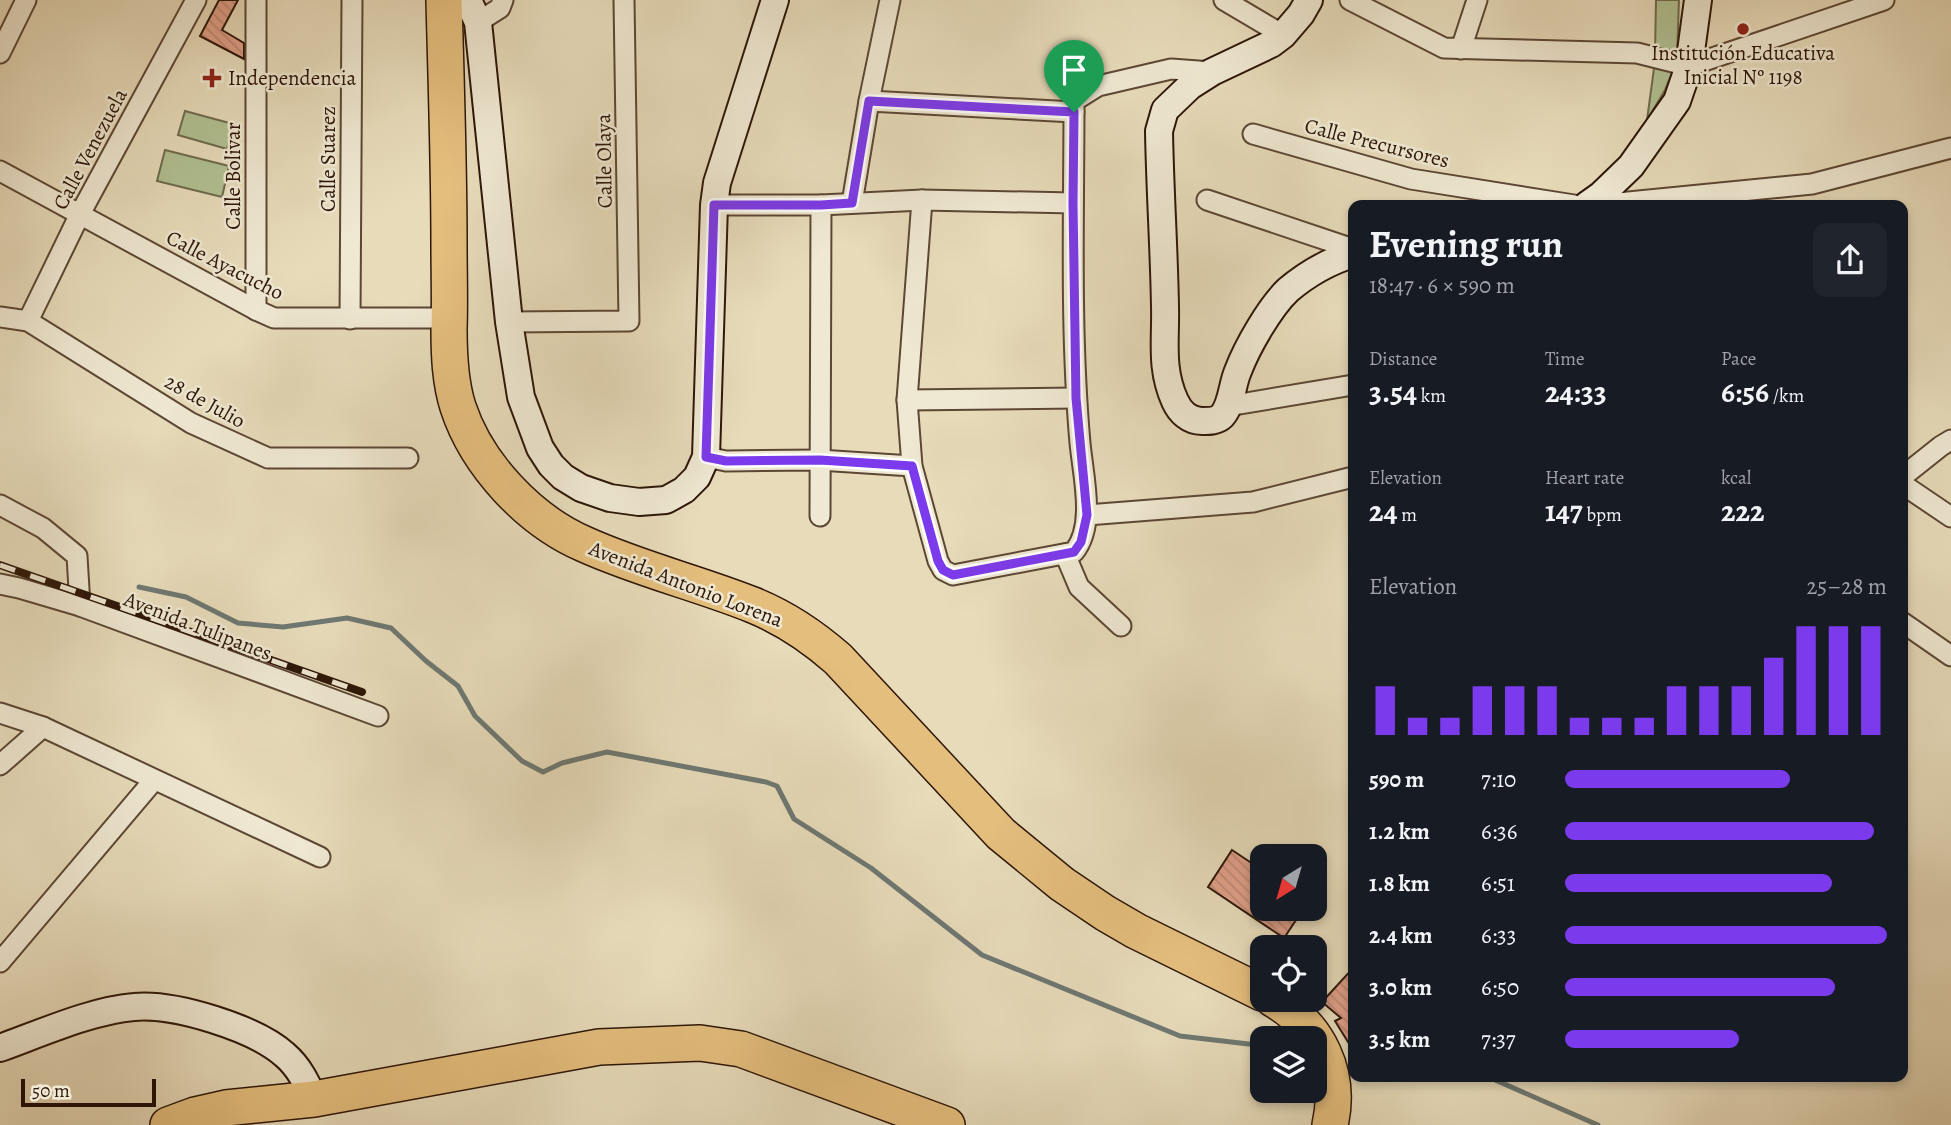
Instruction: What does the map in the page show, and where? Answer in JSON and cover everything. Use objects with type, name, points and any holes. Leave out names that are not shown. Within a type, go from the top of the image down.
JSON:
[{"type":"highway","name":"Avenida Antonio Lorena","points":[[444,0],[449,160],[449,318],[453,384],[458,408],[470,434],[490,467],[510,492],[554,527],[580,542],[621,560],[755,606],[817,640],[838,659],[1001,834],[1052,876],[1136,931],[1250,987]]},
{"type":"highway","points":[[1291,1012],[1306,1024],[1319,1043],[1329,1068],[1334,1090],[1330,1125]]},
{"type":"highway","points":[[168,1125],[226,1108],[314,1099],[599,1047],[700,1043],[741,1049],[947,1125]]},
{"type":"main road","points":[[473,11],[509,322],[521,397],[540,448],[551,465],[564,477],[581,488],[610,498],[639,502],[666,500],[684,489],[696,477],[706,457],[714,205],[717,183],[775,0]]},
{"type":"main road","points":[[1309,0],[1283,35],[1212,72],[1191,86],[1165,110],[1159,131],[1165,310],[1163,344],[1171,392],[1184,415],[1193,421],[1217,419],[1223,415],[1246,349],[1287,291],[1334,260],[1348,256]]},
{"type":"main road","points":[[1594,200],[1631,166],[1677,101],[1689,66],[1698,0]]},
{"type":"main road","points":[[0,1048],[93,1015],[134,1006],[179,1010],[263,1039],[285,1055],[303,1075],[314,1099]]},
{"type":"street","points":[[0,53],[26,0]]},
{"type":"street","name":"Calle Venezuela","points":[[28,321],[80,214],[196,0]]},
{"type":"street","name":"Calle Bolivar","points":[[256,0],[256,310]]},
{"type":"street","name":"Calle Suarez","points":[[350,319],[352,0]]},
{"type":"street","points":[[473,11],[500,8],[503,0]]},
{"type":"street","name":"Calle Olaya","points":[[509,322],[629,321],[624,0]]},
{"type":"street","points":[[852,203],[890,0]]},
{"type":"street","points":[[1224,0],[1283,35]]},
{"type":"street","points":[[1350,0],[1444,48],[1637,53],[1689,66],[1884,0]]},
{"type":"street","points":[[1461,49],[1477,0]]},
{"type":"street","points":[[922,200],[907,400],[912,466],[938,561],[943,570],[953,575],[1074,552],[1081,542],[1087,515],[1076,398],[1074,101],[1098,86],[1171,69],[1212,72]]},
{"type":"street","points":[[869,101],[1074,112]]},
{"type":"street","name":"Calle Precursores","points":[[1253,134],[1411,179],[1543,200]]},
{"type":"street","points":[[1654,200],[1812,184],[1951,148]]},
{"type":"street","name":"Calle Ayacucho","points":[[0,172],[274,318],[449,318]]},
{"type":"street","points":[[714,205],[821,205],[922,200],[1073,203]]},
{"type":"street","points":[[1207,200],[1348,246]]},
{"type":"street","points":[[820,516],[821,205]]},
{"type":"street","name":"28 de Julio","points":[[0,317],[28,321],[191,424],[268,458],[408,458]]},
{"type":"street","points":[[1228,406],[1348,386]]},
{"type":"street","points":[[907,400],[1076,398]]},
{"type":"street","points":[[1908,472],[1951,440]]},
{"type":"street","points":[[706,457],[726,461],[820,460],[912,466]]},
{"type":"street","points":[[1087,515],[1253,502],[1348,478]]},
{"type":"street","points":[[1908,488],[1951,517]]},
{"type":"street","points":[[0,505],[43,528],[78,556],[80,606]]},
{"type":"street","points":[[1065,554],[1079,587],[1121,626]]},
{"type":"street","name":"Avenida Tulipanes","points":[[0,584],[80,606],[379,716]]},
{"type":"street","points":[[1908,626],[1951,656]]},
{"type":"street","points":[[0,713],[43,727],[320,857]]},
{"type":"street","points":[[0,765],[43,727]]},
{"type":"street","points":[[0,962],[154,780]]},
{"type":"green space","points":[[1656,0],[1679,0],[1677,57],[1655,53]]},
{"type":"green space","points":[[1655,61],[1675,66],[1665,90],[1647,120]]},
{"type":"green space","points":[[185,111],[233,124],[227,149],[178,135]]},
{"type":"green space","points":[[165,150],[229,166],[222,197],[157,181]]},
{"type":"building","points":[[219,0],[238,0],[222,30],[244,43],[244,59],[200,36]]},
{"type":"building","points":[[1232,850],[1250,862],[1250,915],[1208,887]]},
{"type":"building","points":[[1259,921],[1295,921],[1286,935],[1280,935]]},
{"type":"building","points":[[1348,973],[1348,1042],[1335,1021],[1341,1018],[1327,1006],[1327,997]]},
{"type":"waterway","points":[[139,587],[186,597],[238,623],[283,627],[347,618],[391,628],[458,686],[475,716],[522,761],[543,772],[562,763],[607,752],[777,786],[794,819],[871,868],[982,955],[1180,1036],[1250,1044]]},
{"type":"waterway","points":[[1500,1082],[1598,1125]]},
{"type":"railway","points":[[0,565],[362,692]]},
{"type":"place","name":"Institución Educativa Inicial Nº 1198","points":[[1743,29]]},
{"type":"place","name":"Independencia","points":[[212,78]]},
{"type":"route","points":[[869,101],[1074,112],[1076,398],[1087,515],[1081,542],[1074,552],[953,575],[943,570],[938,561],[912,466],[820,460],[726,461],[706,457],[714,205],[852,203],[869,101]]}]
